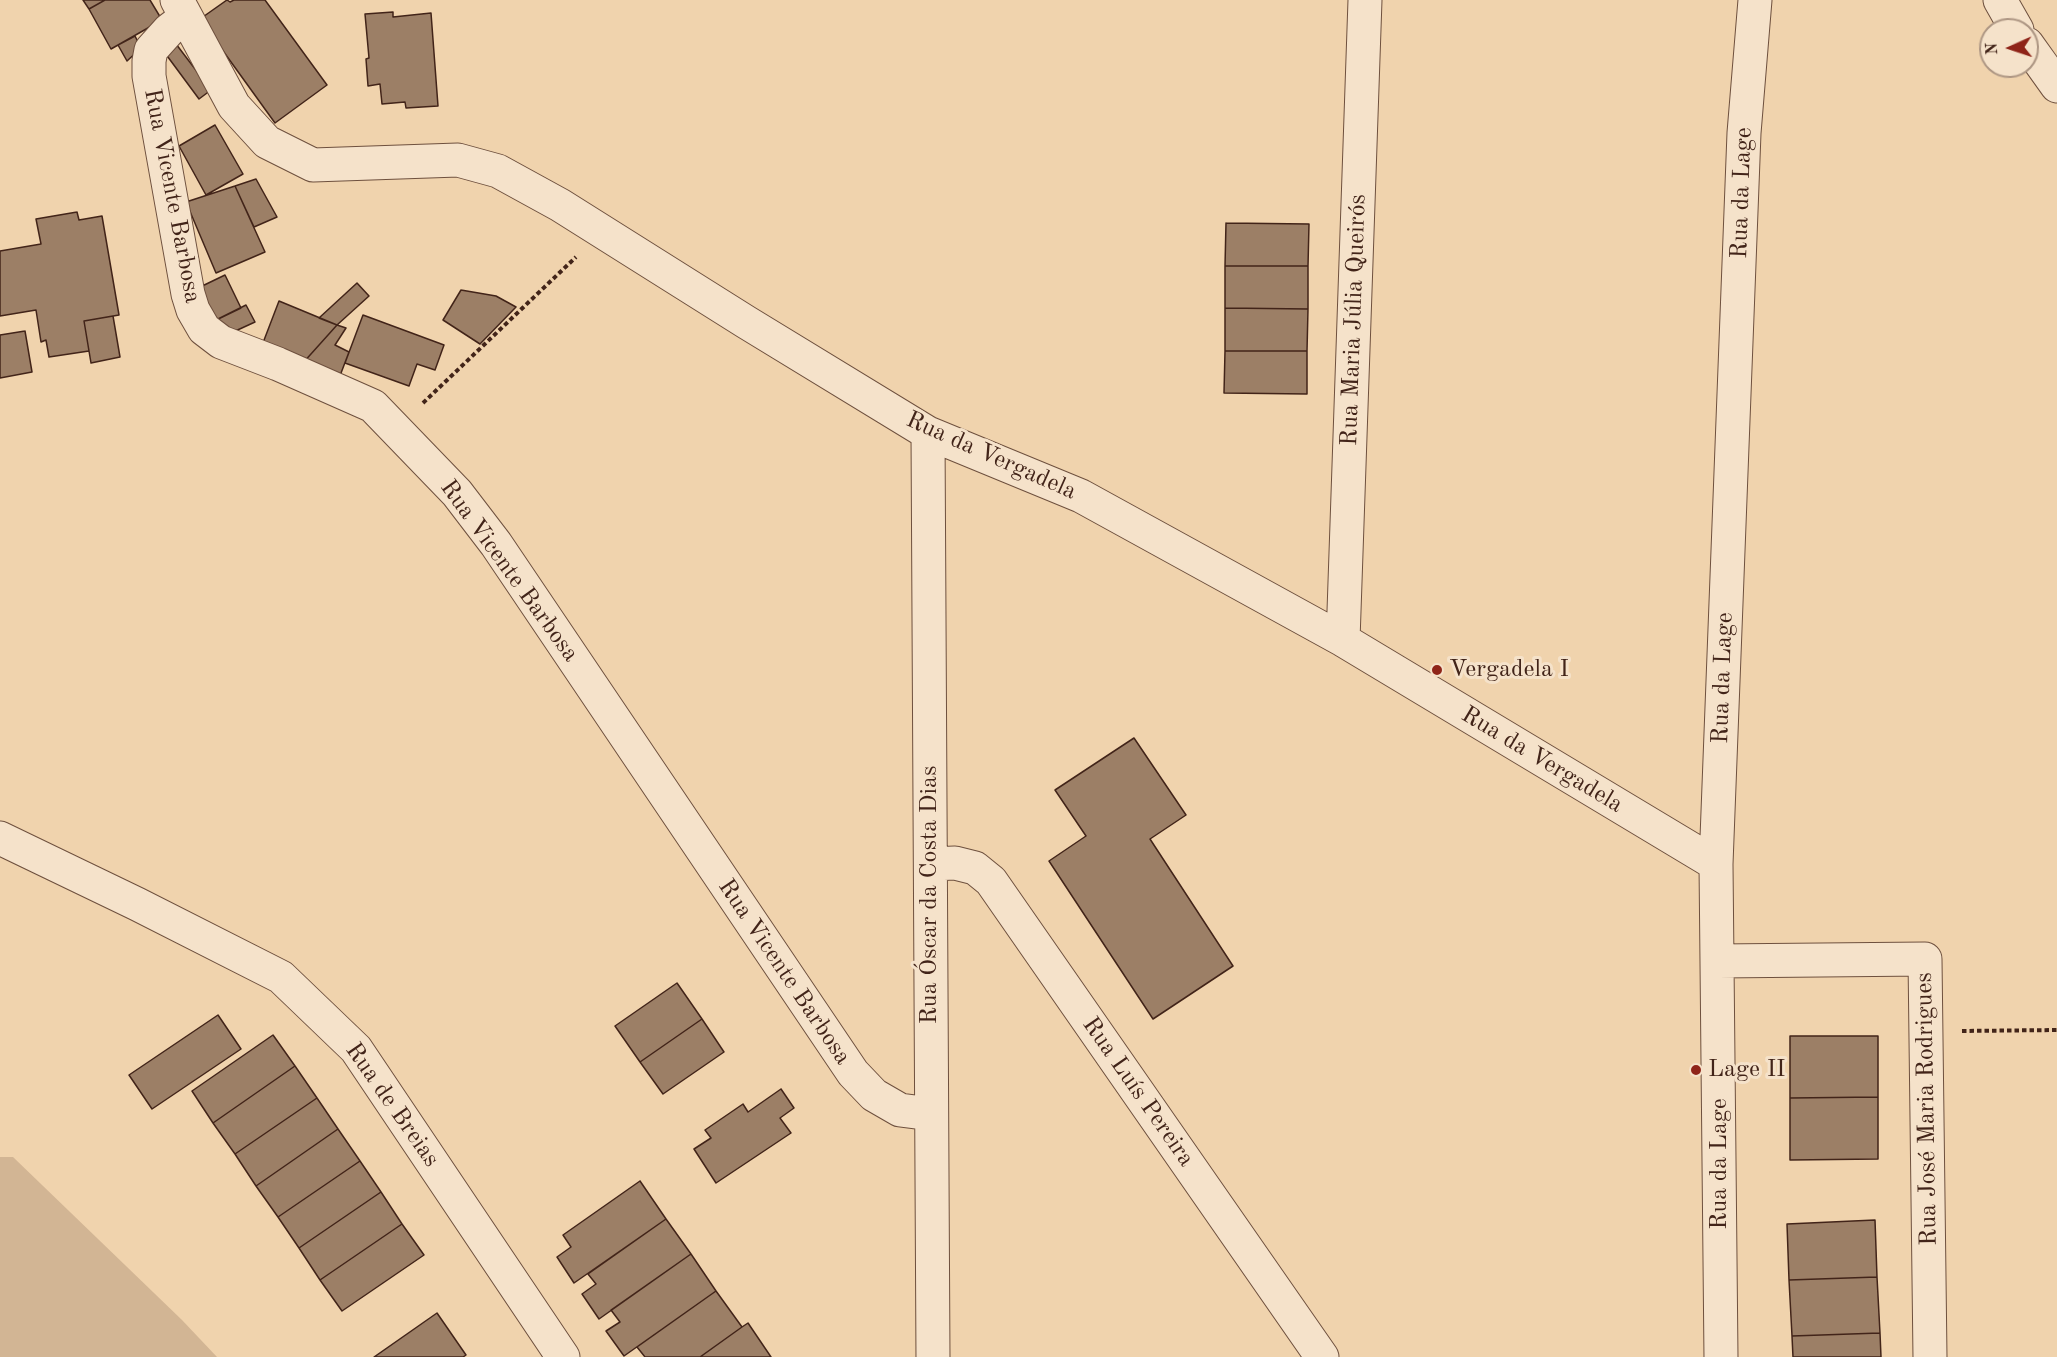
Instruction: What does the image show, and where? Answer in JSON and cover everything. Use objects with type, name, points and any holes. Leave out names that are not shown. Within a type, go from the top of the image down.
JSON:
[{"type":"street","name":"Rua Maria Júlia Queirós","points":[[1343,640],[1365,0]]},
{"type":"street","name":"Rua da Lage","points":[[1721,1357],[1716,864],[1744,132],[1755,0]]},
{"type":"street","points":[[2000,0],[2010,18]]},
{"type":"street","name":"Rua da Vergadela","points":[[181,9],[234,106],[267,142],[313,165],[458,160],[498,171],[550,199],[928,433],[1081,496],[1343,640],[1716,864]]},
{"type":"street","name":"Rua Vicente Barbosa","points":[[181,9],[151,50],[149,61],[181,256],[193,310],[198,320],[211,337],[221,342],[278,364],[373,406],[457,493],[496,544],[853,1072],[874,1095],[900,1110],[931,1114]]},
{"type":"street","points":[[2039,61],[2057,86]]},
{"type":"street","name":"Rua Óscar da Costa Dias","points":[[928,433],[933,1357]]},
{"type":"street","name":"Rua de Breias","points":[[0,838],[281,977],[356,1049],[563,1357]]},
{"type":"street","name":"Rua Luís Pereira","points":[[930,864],[956,863],[975,868],[991,880],[1322,1357]]},
{"type":"street","name":"Rua José Maria Rodrigues","points":[[1718,961],[1924,959],[1930,1357]]},
{"type":"path","points":[[397,429],[602,231]]},
{"type":"path","points":[[1926,1031],[2057,1030]]},
{"type":"shaded area","points":[[0,1157],[13,1157],[182,1320],[217,1357],[0,1357]]},
{"type":"building","points":[[83,0],[105,0],[89,9]]},
{"type":"building","points":[[105,0],[150,0],[162,20],[111,49],[89,9]]},
{"type":"building","points":[[227,0],[230,2],[265,0],[327,85],[275,123],[200,19]]},
{"type":"building","points":[[393,12],[393,17],[431,13],[438,106],[406,108],[405,102],[382,104],[380,84],[368,86],[366,59],[369,58],[365,14]]},
{"type":"building","points":[[135,36],[141,48],[127,61],[118,45]]},
{"type":"building","points":[[173,40],[211,90],[199,99],[162,49]]},
{"type":"building","points":[[215,125],[243,174],[206,195],[179,146]]},
{"type":"building","points":[[256,179],[277,217],[254,227],[235,186]]},
{"type":"building","points":[[235,186],[265,252],[216,273],[186,202]]},
{"type":"building","points":[[77,212],[79,220],[102,216],[119,315],[84,321],[89,351],[49,357],[46,340],[41,342],[36,310],[0,316],[0,251],[41,244],[36,219]]},
{"type":"building","points":[[1226,223],[1309,224],[1308,266],[1225,266]]},
{"type":"building","points":[[1225,266],[1308,266],[1308,309],[1225,308]]},
{"type":"building","points":[[225,275],[241,308],[212,322],[196,289]]},
{"type":"building","points":[[357,283],[369,296],[337,325],[319,318]]},
{"type":"building","points":[[461,290],[496,296],[516,307],[480,344],[443,320]]},
{"type":"building","points":[[279,301],[337,325],[302,364],[261,348]]},
{"type":"building","points":[[246,305],[255,322],[231,333],[212,322]]},
{"type":"building","points":[[1225,308],[1308,309],[1307,351],[1225,351]]},
{"type":"building","points":[[363,315],[444,345],[435,370],[417,364],[409,386],[345,363]]},
{"type":"building","points":[[113,316],[120,357],[91,363],[84,321]]},
{"type":"building","points":[[337,325],[346,328],[335,345],[349,352],[338,381],[302,364]]},
{"type":"building","points":[[25,331],[32,372],[0,378],[0,335]]},
{"type":"building","points":[[1225,351],[1307,351],[1307,394],[1224,393]]},
{"type":"building","points":[[1134,738],[1186,815],[1150,839],[1233,966],[1153,1019],[1049,861],[1086,836],[1055,790]]},
{"type":"building","points":[[677,983],[702,1019],[640,1062],[615,1026]]},
{"type":"building","points":[[218,1015],[241,1049],[152,1109],[129,1075]]},
{"type":"building","points":[[702,1019],[724,1052],[663,1094],[640,1062]]},
{"type":"building","points":[[273,1035],[295,1066],[213,1123],[192,1091]]},
{"type":"building","points":[[1790,1036],[1878,1036],[1878,1097],[1790,1098]]},
{"type":"building","points":[[295,1066],[317,1098],[235,1154],[213,1123]]},
{"type":"building","points":[[781,1089],[794,1108],[780,1118],[791,1133],[716,1183],[694,1149],[711,1138],[705,1130],[743,1104],[748,1112]]},
{"type":"building","points":[[1878,1097],[1878,1159],[1790,1160],[1790,1098]]},
{"type":"building","points":[[317,1098],[338,1129],[256,1186],[235,1154]]},
{"type":"building","points":[[338,1129],[360,1161],[278,1217],[256,1186]]},
{"type":"building","points":[[360,1161],[381,1192],[299,1248],[278,1217]]},
{"type":"building","points":[[640,1181],[666,1219],[574,1283],[557,1257],[571,1247],[563,1235]]},
{"type":"building","points":[[381,1192],[402,1224],[320,1280],[299,1248]]},
{"type":"building","points":[[666,1219],[691,1254],[599,1319],[582,1294],[596,1284],[588,1274]]},
{"type":"building","points":[[1875,1220],[1877,1277],[1789,1280],[1787,1224]]},
{"type":"building","points":[[402,1224],[424,1255],[342,1311],[320,1280]]},
{"type":"building","points":[[691,1254],[716,1291],[624,1356],[606,1331],[620,1322],[611,1310]]},
{"type":"building","points":[[1877,1277],[1880,1333],[1792,1336],[1789,1280]]},
{"type":"building","points":[[716,1291],[742,1327],[700,1357],[645,1357],[637,1347]]},
{"type":"building","points":[[437,1313],[466,1355],[463,1357],[374,1357]]},
{"type":"building","points":[[748,1323],[771,1357],[700,1357],[742,1327]]},
{"type":"building","points":[[1880,1333],[1881,1357],[1793,1357],[1792,1336]]},
{"type":"place","name":"Vergadela I","points":[[1437,670]]},
{"type":"place","name":"Lage II","points":[[1696,1070]]}]
